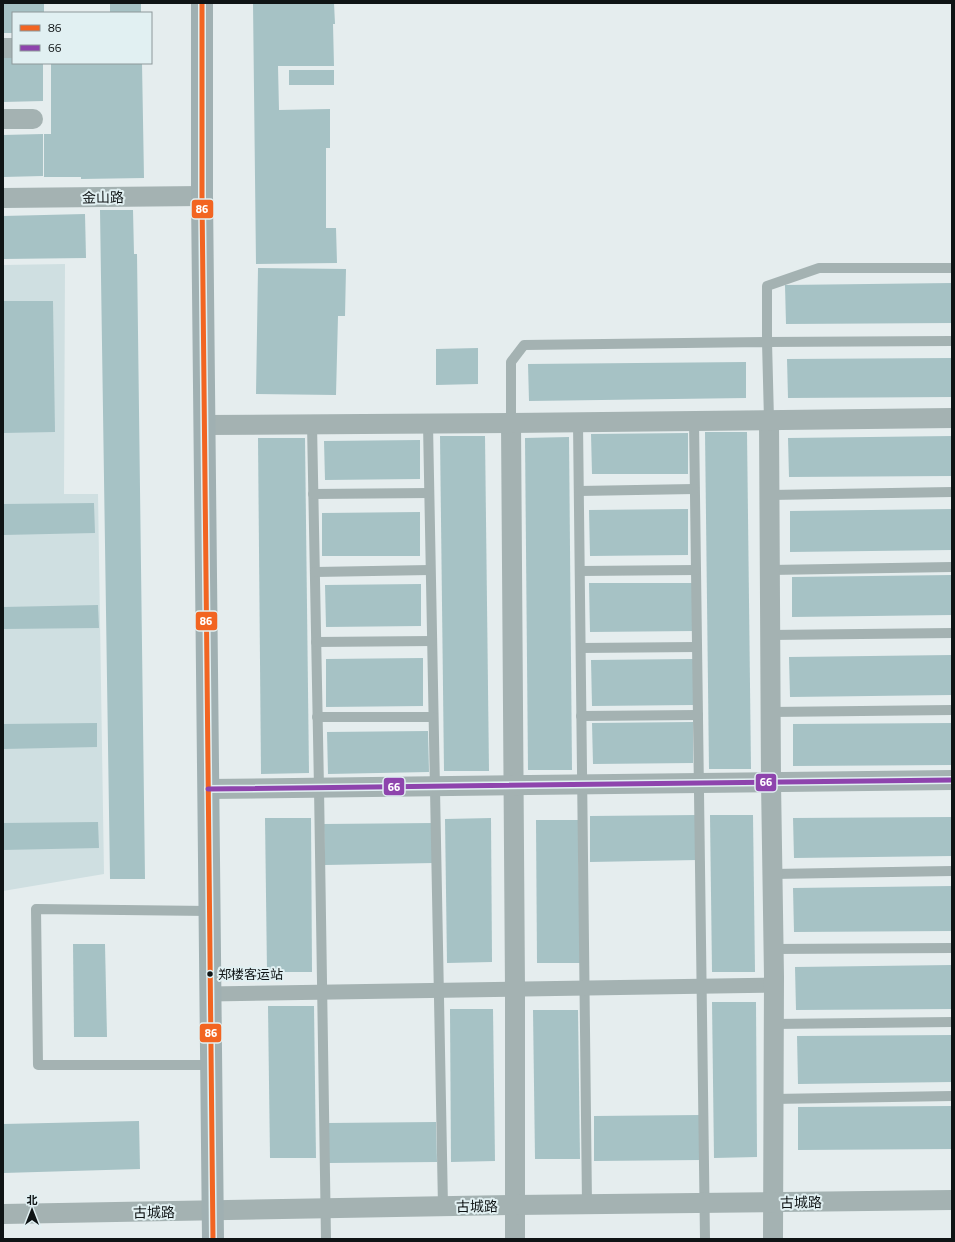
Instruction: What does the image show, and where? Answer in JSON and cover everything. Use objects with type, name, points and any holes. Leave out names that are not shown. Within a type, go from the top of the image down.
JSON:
[{"type":"main road","points":[[202,3],[204,425],[213,1239]]},
{"type":"street","points":[[3,119],[33,118]]},
{"type":"street","name":"金山路","points":[[3,198],[202,196]]},
{"type":"street","points":[[204,425],[511,424],[952,418]]},
{"type":"street","points":[[769,420],[771,782],[774,985],[773,1239]]},
{"type":"street","points":[[511,424],[514,785],[515,1239]]},
{"type":"street","points":[[208,789],[952,780]]},
{"type":"street","points":[[210,994],[774,985]]},
{"type":"street","name":"古城路","points":[[3,1214],[515,1205],[952,1200]]},
{"type":"lane","points":[[769,420],[766,342],[766,286],[820,268],[952,268]]},
{"type":"lane","points":[[511,424],[511,362],[524,345],[952,341]]},
{"type":"lane","points":[[694,421],[705,1239]]},
{"type":"lane","points":[[578,423],[588,1204]]},
{"type":"lane","points":[[312,424],[326,1239]]},
{"type":"lane","points":[[428,424],[443,1207]]},
{"type":"lane","points":[[579,490],[694,489]]},
{"type":"lane","points":[[770,495],[952,492]]},
{"type":"lane","points":[[313,494],[429,493]]},
{"type":"lane","points":[[770,570],[952,567]]},
{"type":"lane","points":[[315,572],[430,570]]},
{"type":"lane","points":[[580,571],[696,570]]},
{"type":"lane","points":[[770,635],[952,633]]},
{"type":"lane","points":[[316,642],[432,641]]},
{"type":"lane","points":[[581,648],[697,647]]},
{"type":"lane","points":[[771,712],[952,710]]},
{"type":"lane","points":[[581,716],[698,715]]},
{"type":"lane","points":[[317,717],[433,717]]},
{"type":"lane","points":[[772,874],[952,871]]},
{"type":"lane","points":[[209,910],[36,909],[38,1065],[211,1065]]},
{"type":"lane","points":[[773,949],[952,948]]},
{"type":"lane","points":[[773,1024],[952,1022]]},
{"type":"lane","points":[[773,1099],[952,1096]]},
{"type":"shaded area","points":[[65,264],[64,494],[98,494],[104,874],[3,891],[3,265]]},
{"type":"building","points":[[3,3],[44,3],[44,12],[12,12],[12,33],[3,33]]},
{"type":"building","points":[[110,3],[141,3],[141,12],[110,12]]},
{"type":"building","points":[[253,3],[334,3],[334,66],[278,66],[279,110],[330,109],[330,148],[326,148],[326,228],[336,228],[337,263],[256,264]]},
{"type":"building","points":[[3,57],[12,57],[12,64],[43,64],[43,101],[3,102]]},
{"type":"building","points":[[51,64],[142,64],[144,178],[81,179],[81,177],[44,177],[44,134],[51,134]]},
{"type":"building","points":[[289,70],[334,70],[334,85],[289,85]]},
{"type":"building","points":[[43,134],[43,176],[3,177],[3,135]]},
{"type":"building","points":[[100,210],[133,210],[134,254],[137,254],[145,879],[110,879]]},
{"type":"building","points":[[85,214],[86,258],[3,259],[3,216]]},
{"type":"building","points":[[258,268],[346,269],[345,316],[338,316],[336,395],[256,394]]},
{"type":"building","points":[[952,283],[952,323],[786,324],[785,285]]},
{"type":"building","points":[[3,301],[53,301],[55,432],[3,433]]},
{"type":"building","points":[[478,348],[478,384],[436,385],[436,349]]},
{"type":"building","points":[[952,358],[952,397],[788,398],[787,359]]},
{"type":"building","points":[[746,362],[746,398],[529,401],[528,364]]},
{"type":"building","points":[[705,432],[747,432],[751,769],[709,769]]},
{"type":"building","points":[[688,433],[688,474],[592,474],[591,434]]},
{"type":"building","points":[[440,436],[485,436],[489,771],[444,771]]},
{"type":"building","points":[[952,436],[952,476],[789,477],[788,438]]},
{"type":"building","points":[[569,437],[572,770],[528,770],[525,438]]},
{"type":"building","points":[[258,438],[305,438],[309,773],[261,774]]},
{"type":"building","points":[[420,440],[420,479],[325,480],[324,441]]},
{"type":"building","points":[[94,503],[95,533],[3,535],[3,504]]},
{"type":"building","points":[[688,509],[688,555],[590,556],[589,510]]},
{"type":"building","points":[[952,509],[952,550],[790,552],[790,511]]},
{"type":"building","points":[[420,512],[420,556],[322,556],[322,513]]},
{"type":"building","points":[[952,575],[952,615],[792,617],[792,577]]},
{"type":"building","points":[[589,583],[694,583],[694,631],[590,632]]},
{"type":"building","points":[[421,584],[421,626],[326,627],[325,585]]},
{"type":"building","points":[[98,605],[99,628],[3,629],[3,607]]},
{"type":"building","points":[[952,655],[952,695],[790,697],[789,657]]},
{"type":"building","points":[[423,658],[423,706],[326,707],[326,659]]},
{"type":"building","points":[[693,659],[693,705],[592,706],[591,660]]},
{"type":"building","points":[[693,722],[693,763],[593,764],[592,723]]},
{"type":"building","points":[[97,723],[97,747],[3,749],[3,724]]},
{"type":"building","points":[[952,723],[952,765],[793,766],[793,724]]},
{"type":"building","points":[[428,731],[429,772],[328,774],[327,732]]},
{"type":"building","points":[[697,815],[697,860],[590,862],[590,816]]},
{"type":"building","points":[[710,815],[753,815],[755,972],[712,972]]},
{"type":"building","points":[[952,817],[952,856],[794,858],[793,818]]},
{"type":"building","points":[[265,818],[311,818],[312,972],[267,972]]},
{"type":"building","points":[[491,818],[492,962],[447,963],[445,819]]},
{"type":"building","points":[[536,820],[578,820],[580,963],[537,963]]},
{"type":"building","points":[[98,822],[99,848],[3,850],[3,823]]},
{"type":"building","points":[[433,823],[434,863],[325,865],[324,824]]},
{"type":"building","points":[[952,886],[952,931],[794,932],[793,888]]},
{"type":"building","points":[[73,944],[105,944],[107,1037],[74,1037]]},
{"type":"building","points":[[952,965],[952,1009],[796,1010],[795,967]]},
{"type":"building","points":[[712,1002],[756,1002],[757,1157],[714,1158]]},
{"type":"building","points":[[268,1006],[314,1006],[316,1158],[270,1158]]},
{"type":"building","points":[[450,1009],[493,1009],[495,1161],[451,1162]]},
{"type":"building","points":[[533,1010],[578,1010],[580,1159],[535,1159]]},
{"type":"building","points":[[952,1035],[952,1082],[798,1084],[797,1036]]},
{"type":"building","points":[[952,1106],[952,1149],[798,1150],[798,1107]]},
{"type":"building","points":[[700,1115],[701,1160],[594,1161],[594,1116]]},
{"type":"building","points":[[139,1121],[140,1169],[3,1173],[3,1124]]},
{"type":"building","points":[[436,1122],[437,1162],[329,1163],[328,1123]]},
{"type":"transit line","name":"86","points":[[202,3],[202,196],[213,1239]]},
{"type":"transit line","name":"66","points":[[208,789],[952,780]]},
{"type":"place","name":"郑楼客运站","points":[[210,974]]}]
